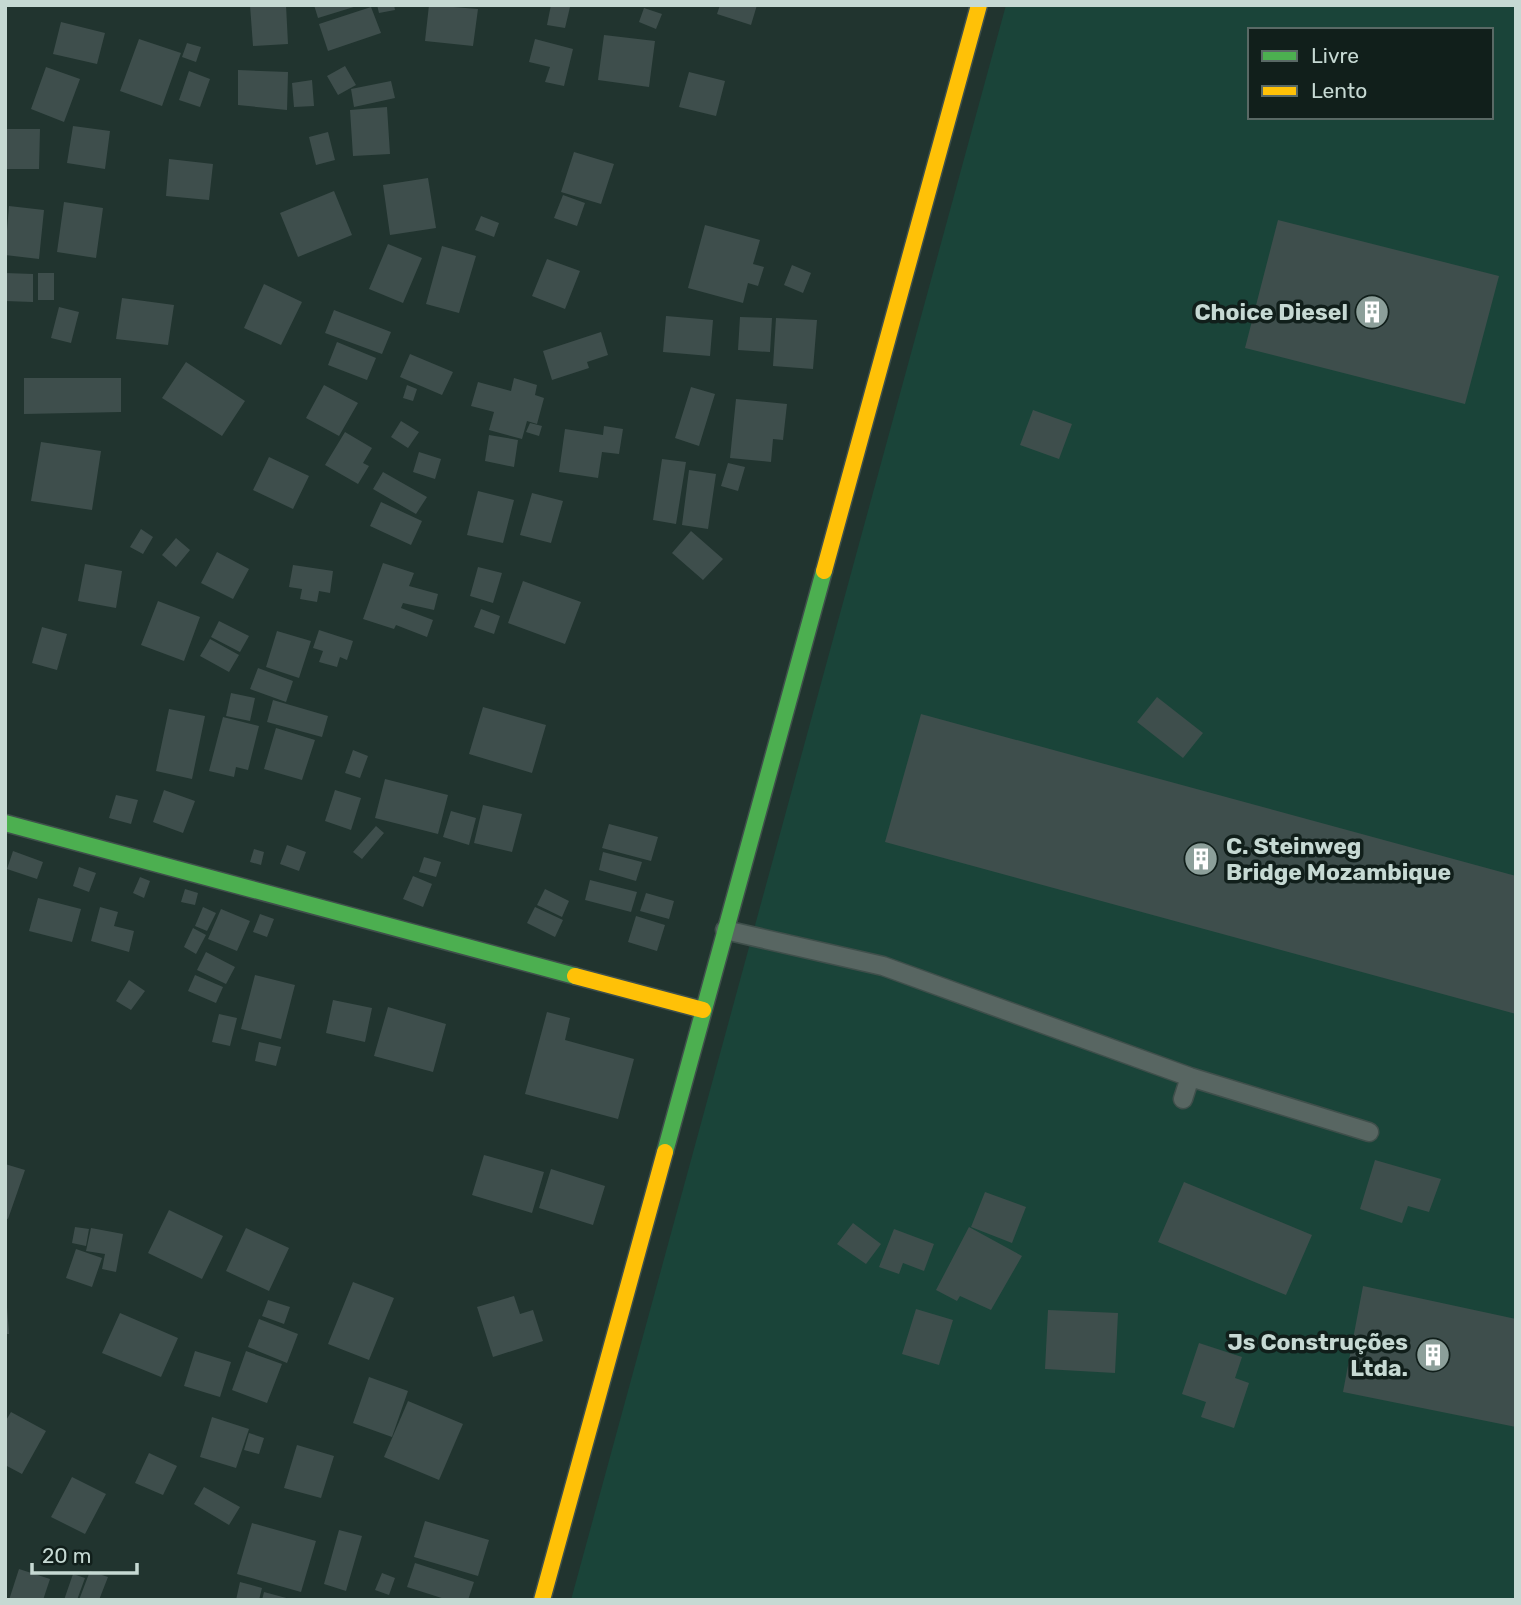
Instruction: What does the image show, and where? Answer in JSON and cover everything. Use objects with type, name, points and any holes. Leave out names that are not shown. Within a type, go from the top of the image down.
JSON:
[{"type":"main road","points":[[542,1600],[979,5]]},
{"type":"main road","points":[[5,823],[703,1010]]},
{"type":"lane","points":[[725,930],[883,966],[1190,1077],[1369,1132]]},
{"type":"lane","points":[[1183,1099],[1190,1077]]},
{"type":"shaded area","points":[[1006,5],[1516,5],[1516,1600],[571,1600]]},
{"type":"building","points":[[250,5],[286,5],[288,44],[253,46]]},
{"type":"building","points":[[314,5],[357,5],[357,6],[318,18]]},
{"type":"building","points":[[377,5],[394,5],[395,10],[379,13]]},
{"type":"building","points":[[429,5],[478,9],[473,46],[425,41]]},
{"type":"building","points":[[551,5],[570,7],[565,28],[547,25]]},
{"type":"building","points":[[720,5],[757,5],[751,25],[717,14]]},
{"type":"building","points":[[371,7],[381,33],[328,51],[319,24]]},
{"type":"building","points":[[644,8],[662,14],[656,29],[639,22]]},
{"type":"building","points":[[61,22],[105,33],[97,64],[53,54]]},
{"type":"building","points":[[604,35],[655,41],[649,87],[598,80]]},
{"type":"building","points":[[139,39],[181,53],[162,106],[120,91]]},
{"type":"building","points":[[535,39],[573,49],[564,86],[545,82],[550,67],[529,62]]},
{"type":"building","points":[[187,43],[201,47],[196,62],[182,57]]},
{"type":"building","points":[[345,66],[356,85],[338,95],[327,76]]},
{"type":"building","points":[[46,67],[80,79],[64,122],[31,109]]},
{"type":"building","points":[[238,70],[288,72],[287,110],[238,105]]},
{"type":"building","points":[[189,71],[210,79],[200,107],[179,100]]},
{"type":"building","points":[[689,72],[725,81],[716,116],[679,107]]},
{"type":"building","points":[[312,80],[314,106],[294,107],[292,83]]},
{"type":"building","points":[[391,81],[395,98],[354,107],[351,89]]},
{"type":"building","points":[[387,107],[390,154],[353,156],[350,110]]},
{"type":"building","points":[[73,126],[110,131],[105,169],[67,163]]},
{"type":"building","points":[[5,129],[40,129],[39,169],[5,169]]},
{"type":"building","points":[[328,132],[335,160],[316,165],[309,137]]},
{"type":"building","points":[[574,152],[614,164],[601,204],[561,192]]},
{"type":"building","points":[[169,159],[213,164],[209,200],[166,196]]},
{"type":"building","points":[[428,178],[436,228],[390,235],[383,185]]},
{"type":"building","points":[[334,191],[352,235],[298,257],[280,213]]},
{"type":"building","points":[[563,195],[585,203],[577,226],[554,218]]},
{"type":"building","points":[[64,202],[103,208],[96,258],[57,252]]},
{"type":"building","points":[[9,206],[44,210],[39,259],[5,255]]},
{"type":"building","points":[[481,216],[499,223],[494,237],[475,230]]},
{"type":"building","name":"Choice Diesel","points":[[1278,220],[1499,276],[1465,404],[1245,348]]},
{"type":"building","points":[[705,225],[760,240],[753,264],[764,267],[758,286],[748,283],[743,303],[688,288]]},
{"type":"building","points":[[388,244],[422,258],[403,303],[369,289]]},
{"type":"building","points":[[442,246],[476,256],[459,313],[426,304]]},
{"type":"building","points":[[547,259],[580,271],[565,309],[532,296]]},
{"type":"building","points":[[792,265],[811,273],[803,293],[784,285]]},
{"type":"building","points":[[5,273],[33,274],[33,302],[5,301]]},
{"type":"building","points":[[38,273],[54,273],[54,300],[38,300]]},
{"type":"building","points":[[264,284],[302,302],[281,345],[244,328]]},
{"type":"building","points":[[122,298],[174,305],[168,345],[116,339]]},
{"type":"building","points":[[59,307],[79,312],[71,343],[51,338]]},
{"type":"building","points":[[334,310],[391,332],[382,354],[325,333]]},
{"type":"building","points":[[666,316],[713,320],[710,356],[663,352]]},
{"type":"building","points":[[740,317],[772,318],[770,352],[738,350]]},
{"type":"building","points":[[776,318],[817,320],[813,369],[773,366]]},
{"type":"building","points":[[601,332],[608,355],[587,362],[589,368],[552,380],[543,351]]},
{"type":"building","points":[[337,342],[376,358],[367,380],[328,365]]},
{"type":"building","points":[[410,354],[453,372],[442,395],[400,377]]},
{"type":"building","points":[[186,362],[245,401],[222,436],[162,398]]},
{"type":"building","points":[[24,378],[121,378],[121,412],[24,414]]},
{"type":"building","points":[[514,378],[537,385],[535,395],[544,398],[537,424],[527,421],[522,439],[489,430],[494,412],[471,406],[478,382],[511,391]]},
{"type":"building","points":[[324,385],[358,403],[339,436],[306,418]]},
{"type":"building","points":[[407,385],[417,389],[413,401],[403,398]]},
{"type":"building","points":[[691,387],[715,394],[699,446],[675,438]]},
{"type":"building","points":[[736,399],[787,404],[783,440],[773,439],[771,462],[730,458]]},
{"type":"building","points":[[1033,410],[1072,424],[1059,459],[1020,445]]},
{"type":"building","points":[[401,421],[419,432],[408,448],[391,437]]},
{"type":"building","points":[[530,423],[542,426],[539,436],[526,432]]},
{"type":"building","points":[[604,426],[623,429],[619,454],[602,452],[598,478],[559,472],[565,429],[603,435]]},
{"type":"building","points":[[345,432],[372,448],[363,463],[369,466],[358,484],[325,465]]},
{"type":"building","points":[[489,435],[518,440],[514,467],[485,461]]},
{"type":"building","points":[[41,442],[101,451],[92,510],[31,501]]},
{"type":"building","points":[[419,452],[441,459],[435,479],[413,472]]},
{"type":"building","points":[[269,457],[309,476],[293,509],[253,490]]},
{"type":"building","points":[[662,459],[686,462],[676,524],[653,520]]},
{"type":"building","points":[[728,463],[745,467],[738,491],[721,486]]},
{"type":"building","points":[[689,470],[716,474],[708,529],[682,525]]},
{"type":"building","points":[[383,472],[427,497],[416,514],[373,489]]},
{"type":"building","points":[[478,491],[514,500],[503,543],[467,535]]},
{"type":"building","points":[[532,493],[563,501],[551,543],[520,535]]},
{"type":"building","points":[[381,502],[422,521],[411,545],[370,526]]},
{"type":"building","points":[[141,529],[153,537],[143,554],[130,547]]},
{"type":"building","points":[[691,531],[723,559],[703,580],[672,553]]},
{"type":"building","points":[[176,538],[190,550],[176,567],[162,555]]},
{"type":"building","points":[[217,552],[249,569],[233,599],[201,583]]},
{"type":"building","points":[[383,563],[414,573],[409,586],[438,594],[434,610],[403,603],[401,608],[433,620],[427,637],[396,625],[394,629],[363,619]]},
{"type":"building","points":[[85,564],[122,571],[116,608],[78,601]]},
{"type":"building","points":[[293,565],[333,571],[330,593],[319,591],[317,602],[300,599],[302,589],[289,587]]},
{"type":"building","points":[[478,567],[502,573],[493,603],[470,596]]},
{"type":"building","points":[[523,581],[581,602],[565,644],[508,623]]},
{"type":"building","points":[[158,601],[200,617],[184,661],[141,645]]},
{"type":"building","points":[[481,609],[500,616],[494,634],[474,627]]},
{"type":"building","points":[[219,621],[249,636],[240,652],[211,637]]},
{"type":"building","points":[[42,627],[67,634],[57,670],[32,663]]},
{"type":"building","points":[[319,630],[353,641],[347,660],[340,657],[337,667],[319,662],[323,651],[313,648]]},
{"type":"building","points":[[277,631],[311,641],[299,678],[266,667]]},
{"type":"building","points":[[210,639],[239,655],[229,672],[200,656]]},
{"type":"building","points":[[258,668],[293,681],[286,702],[250,689]]},
{"type":"building","points":[[231,693],[255,698],[250,721],[226,716]]},
{"type":"building","points":[[1157,697],[1203,733],[1183,758],[1137,722]]},
{"type":"building","points":[[273,700],[328,716],[322,737],[267,722]]},
{"type":"building","points":[[483,707],[546,725],[532,773],[469,754]]},
{"type":"building","points":[[169,709],[205,716],[192,779],[156,771]]},
{"type":"building","name":"C. Steinweg Bridge Mozambique","points":[[921,714],[1516,876],[1516,1014],[885,842]]},
{"type":"building","points":[[223,717],[259,726],[248,770],[236,767],[234,777],[209,771]]},
{"type":"building","points":[[276,728],[315,740],[302,780],[264,769]]},
{"type":"building","points":[[353,750],[368,756],[360,778],[345,773]]},
{"type":"building","points":[[385,779],[448,795],[438,834],[375,818]]},
{"type":"building","points":[[164,790],[195,801],[183,833],[153,822]]},
{"type":"building","points":[[335,790],[361,798],[351,830],[325,821]]},
{"type":"building","points":[[116,795],[138,800],[131,824],[109,818]]},
{"type":"building","points":[[483,805],[522,814],[512,852],[474,843]]},
{"type":"building","points":[[451,811],[476,818],[469,845],[443,837]]},
{"type":"building","points":[[609,824],[658,837],[651,861],[602,848]]},
{"type":"building","points":[[376,826],[384,833],[362,859],[353,852]]},
{"type":"building","points":[[287,845],[306,852],[299,871],[280,864]]},
{"type":"building","points":[[254,849],[264,852],[261,865],[250,862]]},
{"type":"building","points":[[13,851],[43,862],[37,879],[7,869]]},
{"type":"building","points":[[603,852],[642,862],[636,881],[599,870]]},
{"type":"building","points":[[424,857],[441,862],[436,877],[419,872]]},
{"type":"building","points":[[79,867],[96,873],[89,892],[73,886]]},
{"type":"building","points":[[413,876],[432,884],[423,907],[403,899]]},
{"type":"building","points":[[140,877],[150,881],[144,898],[133,893]]},
{"type":"building","points":[[590,880],[637,892],[631,912],[585,900]]},
{"type":"building","points":[[185,889],[198,893],[195,905],[181,902]]},
{"type":"building","points":[[545,889],[569,901],[562,917],[537,905]]},
{"type":"building","points":[[646,893],[674,901],[669,919],[640,911]]},
{"type":"building","points":[[38,898],[81,909],[72,942],[29,931]]},
{"type":"building","points":[[100,907],[118,912],[114,926],[134,931],[129,952],[91,941]]},
{"type":"building","points":[[203,907],[216,913],[207,931],[195,926]]},
{"type":"building","points":[[535,907],[563,920],[555,937],[527,923]]},
{"type":"building","points":[[221,909],[250,921],[237,951],[208,939]]},
{"type":"building","points":[[260,914],[274,919],[267,937],[253,932]]},
{"type":"building","points":[[636,916],[665,925],[657,951],[628,942]]},
{"type":"building","points":[[193,928],[206,935],[196,954],[184,947]]},
{"type":"building","points":[[206,952],[235,967],[226,984],[197,970]]},
{"type":"building","points":[[195,975],[223,987],[216,1003],[188,991]]},
{"type":"building","points":[[255,975],[295,985],[281,1039],[241,1029]]},
{"type":"building","points":[[129,980],[145,991],[131,1010],[116,1001]]},
{"type":"building","points":[[333,1000],[372,1008],[365,1042],[326,1033]]},
{"type":"building","points":[[388,1007],[446,1024],[433,1072],[374,1056]]},
{"type":"building","points":[[547,1012],[570,1018],[565,1040],[634,1059],[618,1119],[525,1094]]},
{"type":"building","points":[[219,1014],[237,1018],[230,1046],[212,1042]]},
{"type":"building","points":[[259,1042],[281,1047],[276,1066],[255,1061]]},
{"type":"building","points":[[484,1155],[544,1172],[532,1213],[472,1195]]},
{"type":"building","points":[[1375,1160],[1441,1179],[1429,1212],[1408,1206],[1402,1223],[1360,1209]]},
{"type":"building","points":[[5,1164],[25,1170],[8,1219],[5,1218]]},
{"type":"building","points":[[551,1169],[605,1186],[593,1225],[539,1208]]},
{"type":"building","points":[[1184,1182],[1312,1235],[1286,1295],[1158,1242]]},
{"type":"building","points":[[985,1192],[1026,1207],[1012,1243],[971,1227]]},
{"type":"building","points":[[169,1210],[223,1236],[202,1279],[148,1253]]},
{"type":"building","points":[[853,1223],[881,1244],[866,1264],[837,1244]]},
{"type":"building","points":[[75,1227],[89,1229],[86,1246],[72,1243]]},
{"type":"building","points":[[969,1227],[1022,1256],[991,1310],[960,1296],[957,1301],[936,1290]]},
{"type":"building","points":[[91,1228],[123,1234],[116,1272],[102,1269],[105,1254],[86,1251]]},
{"type":"building","points":[[246,1228],[289,1248],[269,1291],[226,1271]]},
{"type":"building","points":[[894,1229],[934,1244],[924,1271],[903,1263],[899,1274],[879,1267]]},
{"type":"building","points":[[76,1249],[102,1258],[92,1287],[66,1278]]},
{"type":"building","points":[[5,1280],[9,1334],[5,1334]]},
{"type":"building","points":[[353,1282],[394,1298],[369,1360],[328,1344]]},
{"type":"building","name":"Js Construções Ltda.","points":[[1363,1286],[1516,1319],[1516,1427],[1343,1392]]},
{"type":"building","points":[[514,1296],[520,1314],[533,1310],[543,1341],[493,1357],[477,1307]]},
{"type":"building","points":[[268,1300],[290,1307],[284,1324],[262,1316]]},
{"type":"building","points":[[916,1309],[953,1320],[939,1365],[902,1354]]},
{"type":"building","points":[[1048,1310],[1118,1313],[1115,1373],[1045,1369]]},
{"type":"building","points":[[120,1313],[178,1338],[161,1377],[102,1353]]},
{"type":"building","points":[[259,1319],[298,1334],[287,1363],[248,1347]]},
{"type":"building","points":[[1199,1343],[1242,1357],[1235,1378],[1249,1383],[1234,1428],[1201,1417],[1206,1402],[1182,1394]]},
{"type":"building","points":[[195,1351],[231,1362],[220,1397],[184,1386]]},
{"type":"building","points":[[246,1351],[282,1364],[267,1403],[232,1390]]},
{"type":"building","points":[[369,1377],[408,1391],[392,1437],[353,1423]]},
{"type":"building","points":[[408,1401],[463,1424],[439,1480],[384,1457]]},
{"type":"building","points":[[11,1412],[46,1431],[22,1474],[5,1465],[5,1422]]},
{"type":"building","points":[[212,1417],[249,1429],[236,1468],[200,1457]]},
{"type":"building","points":[[249,1433],[264,1438],[259,1454],[244,1450]]},
{"type":"building","points":[[297,1445],[334,1456],[321,1498],[284,1488]]},
{"type":"building","points":[[149,1453],[177,1466],[163,1495],[135,1483]]},
{"type":"building","points":[[72,1477],[106,1494],[85,1534],[51,1517]]},
{"type":"building","points":[[204,1487],[240,1507],[229,1525],[194,1504]]},
{"type":"building","points":[[425,1521],[489,1540],[478,1576],[414,1557]]},
{"type":"building","points":[[252,1523],[316,1541],[301,1592],[237,1574]]},
{"type":"building","points":[[339,1530],[362,1536],[346,1591],[324,1584]]},
{"type":"building","points":[[415,1563],[474,1582],[468,1600],[448,1600],[407,1587]]},
{"type":"building","points":[[19,1569],[50,1579],[43,1600],[9,1600]]},
{"type":"building","points":[[90,1571],[108,1577],[99,1600],[79,1600]]},
{"type":"building","points":[[382,1573],[395,1578],[389,1595],[375,1590]]},
{"type":"building","points":[[73,1574],[85,1578],[77,1600],[64,1600]]},
{"type":"building","points":[[240,1582],[262,1588],[259,1600],[236,1600]]},
{"type":"building","points":[[264,1592],[290,1599],[290,1600],[262,1600]]},
{"type":"traffic: fast","points":[[665,1152],[824,571]]},
{"type":"traffic: fast","points":[[5,823],[575,976]]},
{"type":"traffic: slow","points":[[824,571],[979,5]]},
{"type":"traffic: slow","points":[[575,976],[703,1010]]},
{"type":"traffic: slow","points":[[542,1600],[665,1152]]},
{"type":"place","name":"Choice Diesel","points":[[1372,312]]},
{"type":"place","name":"C. Steinweg Bridge Mozambique","points":[[1201,859]]},
{"type":"place","name":"Js Construções Ltda.","points":[[1433,1355]]}]
